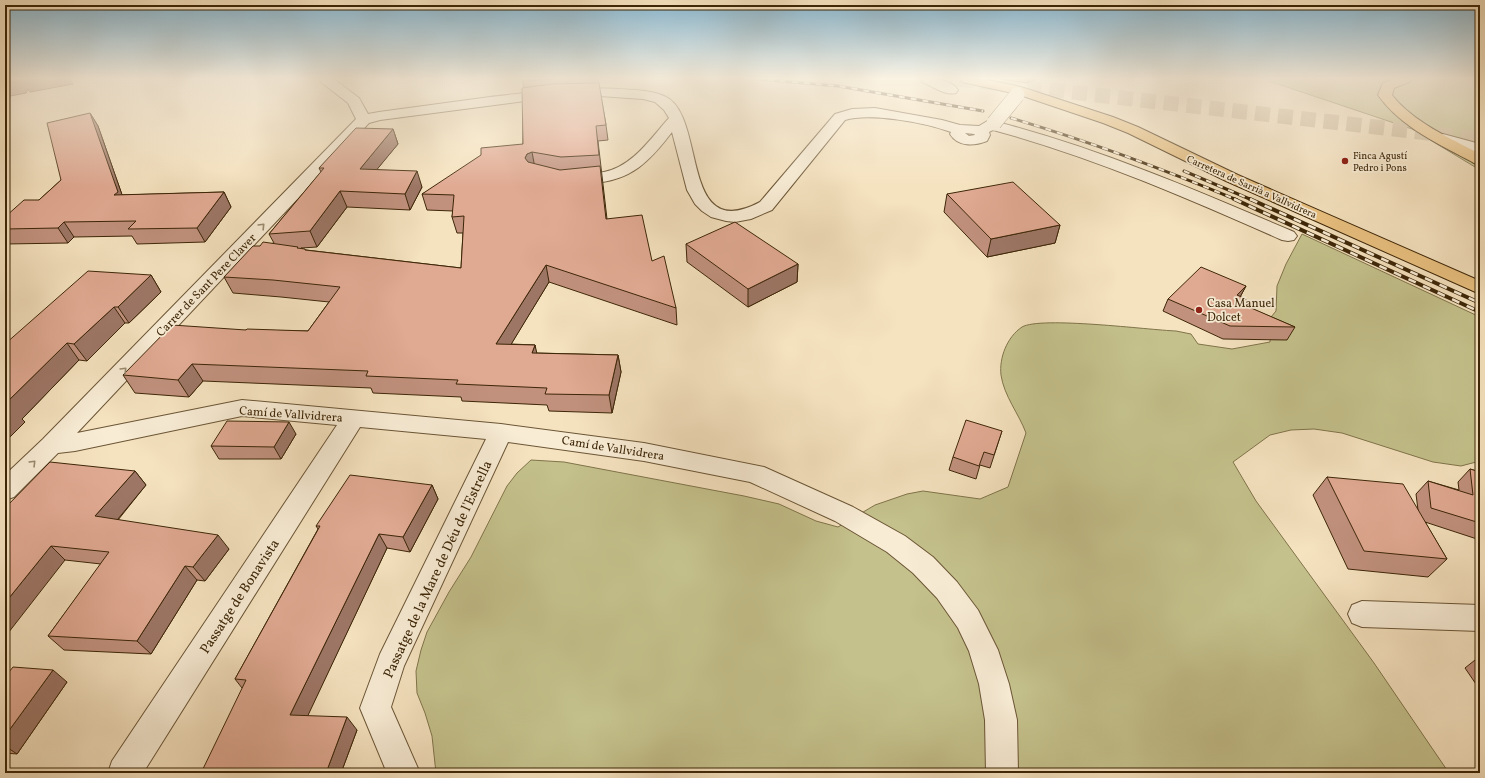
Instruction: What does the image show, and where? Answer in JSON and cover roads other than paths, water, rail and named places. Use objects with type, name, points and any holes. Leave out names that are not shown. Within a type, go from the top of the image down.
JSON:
[{"type":"main road","name":"Carretera de Sarrià a Vallvidrera","points":[[1096,115],[1133,130],[1232,178],[1480,288]]},
{"type":"main road","points":[[1407,115],[1443,139],[1480,160]]},
{"type":"street","points":[[362,115],[364,120],[384,115]]},
{"type":"street","points":[[674,115],[695,190],[699,198],[707,208],[726,217],[735,217],[757,212],[766,206],[840,117],[843,115]]},
{"type":"street","points":[[893,115],[942,124],[959,130],[988,126],[1034,135],[1188,193],[1288,236]]},
{"type":"street","points":[[988,126],[998,115]]},
{"type":"street","points":[[556,178],[563,180],[610,176],[622,171],[641,159],[676,118]]},
{"type":"street","name":"Carrer de Sant Pere Claver","points":[[5,490],[52,445],[364,120]]},
{"type":"street","points":[[1443,139],[1480,149]]},
{"type":"street","name":"Camí de Vallvidrera","points":[[52,445],[75,442],[242,408],[501,432],[644,452],[756,474],[844,514],[896,544],[923,565],[947,590],[968,619],[983,650],[994,684],[1001,720],[1002,773]]},
{"type":"street","name":"Passatge de Bonavista","points":[[124,773],[353,419]]},
{"type":"street","name":"Passatge de la Mare de Déu de l'Estrella","points":[[404,773],[375,708],[390,664],[501,432]]},
{"type":"street","points":[[1362,614],[1480,618]]},
{"type":"tunnel","points":[[1274,115],[1480,139]]},
{"type":"railway","points":[[1011,118],[1125,156],[1237,200]]},
{"type":"railway","points":[[1184,171],[1252,200]]},
{"type":"railway","points":[[1234,199],[1480,312]]},
{"type":"railway","points":[[1250,199],[1480,303]]},
{"type":"place","name":"Finca Agustí Pedro i Pons","points":[[1345,161]]},
{"type":"place","name":"Casa Manuel Dolcet","points":[[1199,310]]}]
